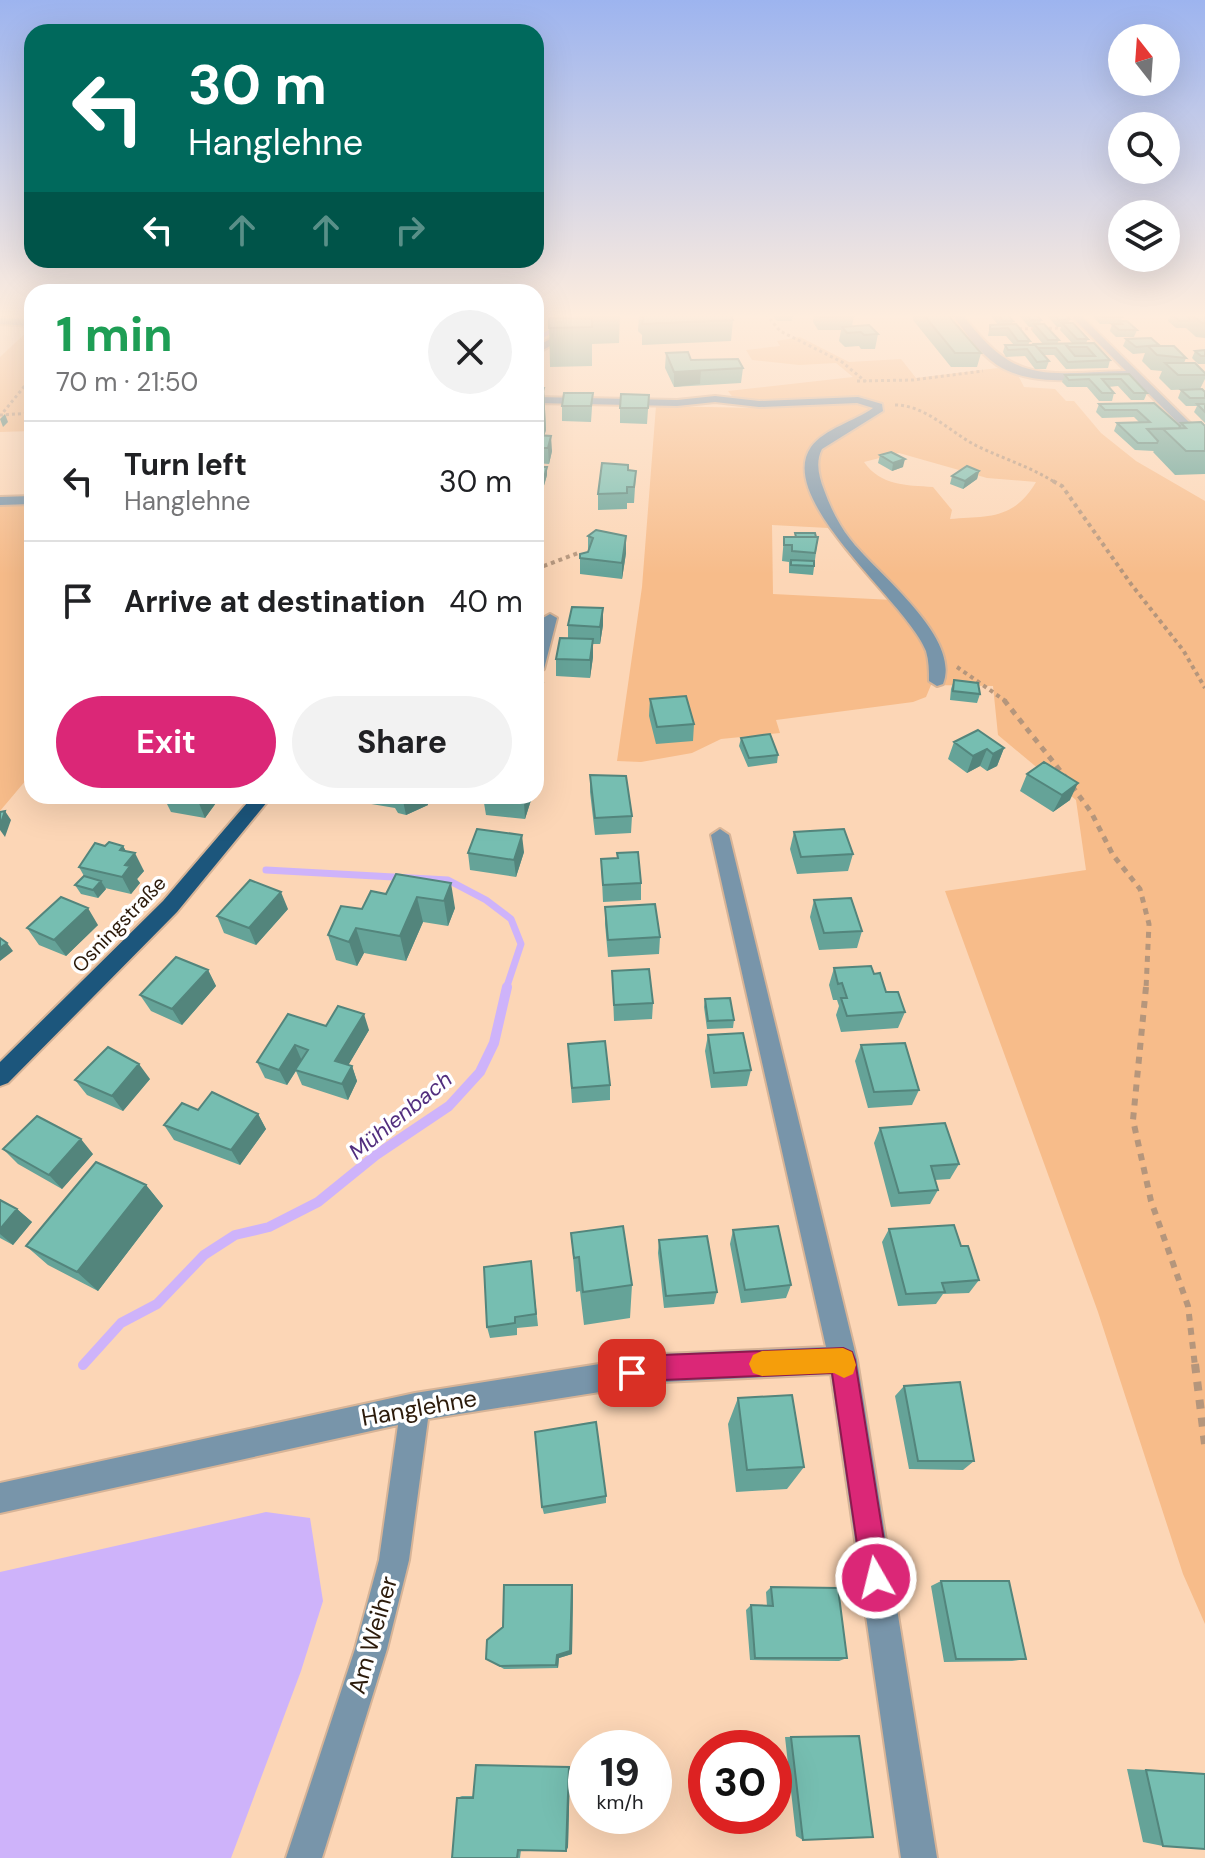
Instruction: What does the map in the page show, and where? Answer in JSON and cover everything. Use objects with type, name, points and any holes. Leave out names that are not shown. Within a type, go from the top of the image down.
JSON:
[{"type":"main road","name":"Osningstraße","points":[[2,1072],[148,933],[257,804]]},
{"type":"street","points":[[569,401],[699,401]]},
{"type":"street","points":[[726,401],[746,404],[838,401]]},
{"type":"street","points":[[860,401],[879,409],[865,421],[817,447],[811,460],[813,476],[828,513],[845,542],[903,603],[935,655],[937,681]]},
{"type":"street","points":[[1162,401],[1186,425],[1205,437]]},
{"type":"street","points":[[0,501],[24,500]]},
{"type":"street","points":[[544,640],[550,618]]},
{"type":"street","points":[[720,835],[843,1360],[919,1858]]},
{"type":"street","name":"Hanglehne","points":[[0,1498],[415,1407],[663,1368],[843,1360]]},
{"type":"street","name":"Am Weiher","points":[[304,1858],[371,1649],[390,1575],[415,1407]]},
{"type":"path","points":[[13,401],[1,415],[24,414]]},
{"type":"path","points":[[878,406],[904,405],[949,426],[975,445],[1034,469],[1062,486],[1131,584],[1183,650],[1205,688]]},
{"type":"path","points":[[544,566],[578,553]]},
{"type":"path","points":[[935,655],[971,675],[1007,702],[1091,812],[1113,855],[1140,889],[1149,924],[1147,981],[1133,1120],[1151,1201],[1188,1306],[1205,1444]]},
{"type":"shaded area","points":[[0,401],[24,401],[24,431],[0,432]]},
{"type":"shaded area","points":[[747,401],[1074,401],[1101,433],[1136,461],[1205,501],[1205,1624],[1183,1574],[1098,1312],[945,891],[1086,870],[1076,800],[998,735],[993,686],[931,685],[926,697],[913,702],[776,720],[780,733],[721,739],[692,753],[641,762],[617,761],[642,587],[656,406],[758,408],[757,402]],"holes":[[[899,453],[987,478],[1036,482],[1028,494],[1009,510],[988,516],[950,519],[952,510],[933,487],[886,480],[864,462]],[[772,525],[828,528],[854,561],[893,600],[773,594]]]},
{"type":"shaded area","points":[[24,503],[24,782],[0,811],[0,504]]},
{"type":"shaded area","points":[[266,1512],[310,1518],[323,1601],[301,1671],[231,1858],[0,1858],[0,1572]]},
{"type":"building","points":[[563,401],[592,401],[591,406],[562,406]]},
{"type":"building","points":[[621,401],[649,401],[648,408],[620,408]]},
{"type":"building","points":[[1154,403],[1180,426],[1147,429],[1157,443],[1138,443],[1117,423],[1150,422],[1137,410],[1105,410],[1099,404]]},
{"type":"building","points":[[1201,422],[1205,426],[1205,451],[1186,451],[1163,429],[1186,428],[1181,423]]},
{"type":"building","points":[[544,436],[551,436],[548,448],[544,448]]},
{"type":"building","points":[[891,452],[905,459],[893,463],[880,455]]},
{"type":"building","points":[[602,463],[628,465],[628,470],[636,471],[634,487],[627,487],[627,493],[598,494]]},
{"type":"building","points":[[967,466],[979,471],[965,481],[952,476]]},
{"type":"building","points":[[596,530],[626,536],[622,563],[580,558],[580,554],[588,552],[593,538],[588,536]]},
{"type":"building","points":[[795,533],[815,533],[816,537],[796,537]]},
{"type":"building","points":[[784,537],[818,537],[815,553],[792,551],[792,545],[784,545]]},
{"type":"building","points":[[791,560],[814,561],[814,566],[791,565]]},
{"type":"building","points":[[572,607],[603,608],[600,627],[568,625]]},
{"type":"building","points":[[560,638],[593,639],[590,660],[556,659]]},
{"type":"building","points":[[954,680],[978,683],[980,694],[953,691]]},
{"type":"building","points":[[686,696],[694,724],[657,727],[650,699]]},
{"type":"building","points":[[978,730],[1004,748],[993,754],[987,749],[973,756],[954,742]]},
{"type":"building","points":[[770,734],[778,755],[749,758],[741,738]]},
{"type":"building","points":[[1044,762],[1078,783],[1062,795],[1027,774]]},
{"type":"building","points":[[590,775],[626,776],[632,816],[595,818]]},
{"type":"building","points":[[477,829],[522,835],[514,860],[468,853]]},
{"type":"building","points":[[844,829],[853,854],[801,857],[794,832]]},
{"type":"building","points":[[109,842],[123,846],[120,850],[135,853],[125,865],[130,866],[122,877],[79,867],[95,843],[105,846]]},
{"type":"building","points":[[638,852],[641,883],[603,885],[601,859],[618,858],[617,853]]},
{"type":"building","points":[[396,874],[451,883],[444,901],[417,897],[400,936],[356,928],[349,942],[328,935],[341,906],[362,909],[371,891],[386,894]]},
{"type":"building","points":[[84,876],[101,881],[93,890],[75,885]]},
{"type":"building","points":[[250,880],[281,892],[249,928],[217,916]]},
{"type":"building","points":[[61,897],[88,908],[54,940],[27,928]]},
{"type":"building","points":[[851,898],[862,931],[824,933],[814,900]]},
{"type":"building","points":[[655,904],[660,937],[608,940],[605,907]]},
{"type":"building","points":[[176,957],[208,970],[172,1009],[140,995]]},
{"type":"building","points":[[871,966],[874,974],[880,973],[886,992],[898,992],[905,1012],[847,1016],[841,998],[847,998],[842,983],[838,984],[834,968]]},
{"type":"building","points":[[649,969],[653,1003],[614,1005],[612,971]]},
{"type":"building","points":[[730,998],[734,1020],[708,1021],[705,999]]},
{"type":"building","points":[[338,1006],[364,1014],[335,1061],[352,1066],[342,1084],[295,1070],[308,1050],[295,1045],[279,1070],[257,1062],[288,1014],[326,1026]]},
{"type":"building","points":[[743,1033],[751,1070],[714,1073],[708,1035]]},
{"type":"building","points":[[605,1041],[610,1085],[572,1088],[568,1044]]},
{"type":"building","points":[[905,1043],[919,1090],[874,1092],[861,1045]]},
{"type":"building","points":[[108,1047],[139,1064],[112,1096],[75,1080]]},
{"type":"building","points":[[212,1092],[258,1114],[231,1150],[164,1125],[182,1103],[198,1110]]},
{"type":"building","points":[[37,1116],[81,1139],[49,1175],[3,1149]]},
{"type":"building","points":[[945,1123],[959,1164],[931,1166],[938,1190],[899,1193],[880,1128]]},
{"type":"building","points":[[96,1162],[146,1185],[77,1272],[26,1246]]},
{"type":"building","points":[[0,1200],[17,1209],[0,1229]]},
{"type":"building","points":[[954,1225],[961,1246],[968,1246],[979,1280],[942,1283],[945,1292],[906,1294],[889,1229]]},
{"type":"building","points":[[623,1226],[632,1285],[583,1292],[579,1257],[574,1258],[571,1233]]},
{"type":"building","points":[[778,1226],[791,1285],[745,1290],[733,1230]]},
{"type":"building","points":[[707,1236],[717,1292],[666,1296],[659,1240]]},
{"type":"building","points":[[531,1261],[536,1314],[515,1317],[515,1323],[487,1327],[484,1267]]},
{"type":"building","points":[[960,1382],[974,1461],[918,1461],[904,1386]]},
{"type":"building","points":[[792,1395],[804,1467],[747,1470],[738,1398]]},
{"type":"building","points":[[596,1422],[606,1496],[542,1507],[535,1432]]},
{"type":"building","points":[[941,1581],[1009,1581],[1026,1659],[956,1659]]},
{"type":"building","points":[[504,1585],[572,1585],[570,1651],[557,1655],[556,1665],[500,1666],[486,1659],[487,1640],[503,1627]]},
{"type":"building","points":[[771,1587],[838,1588],[847,1658],[755,1658],[751,1605],[773,1606]]},
{"type":"building","points":[[859,1736],[873,1837],[803,1840],[792,1737]]},
{"type":"building","points":[[476,1765],[568,1767],[566,1851],[518,1850],[517,1858],[452,1858],[457,1798],[473,1798]]},
{"type":"building","points":[[1146,1770],[1205,1774],[1205,1849],[1163,1846]]},
{"type":"waterway","name":"Mühlenbach","points":[[266,870],[448,880],[486,900],[511,919],[521,944],[506,989]]},
{"type":"waterway","name":"Mühlenbach","points":[[83,1365],[121,1323],[157,1304],[204,1255],[235,1235],[269,1227],[318,1202],[376,1155],[449,1106],[480,1072],[494,1043],[507,987]]},
{"type":"slow traffic","points":[[762,1364],[843,1360],[844,1365]]},
{"type":"route","points":[[632,1373],[663,1368],[843,1360],[876,1578]]}]
